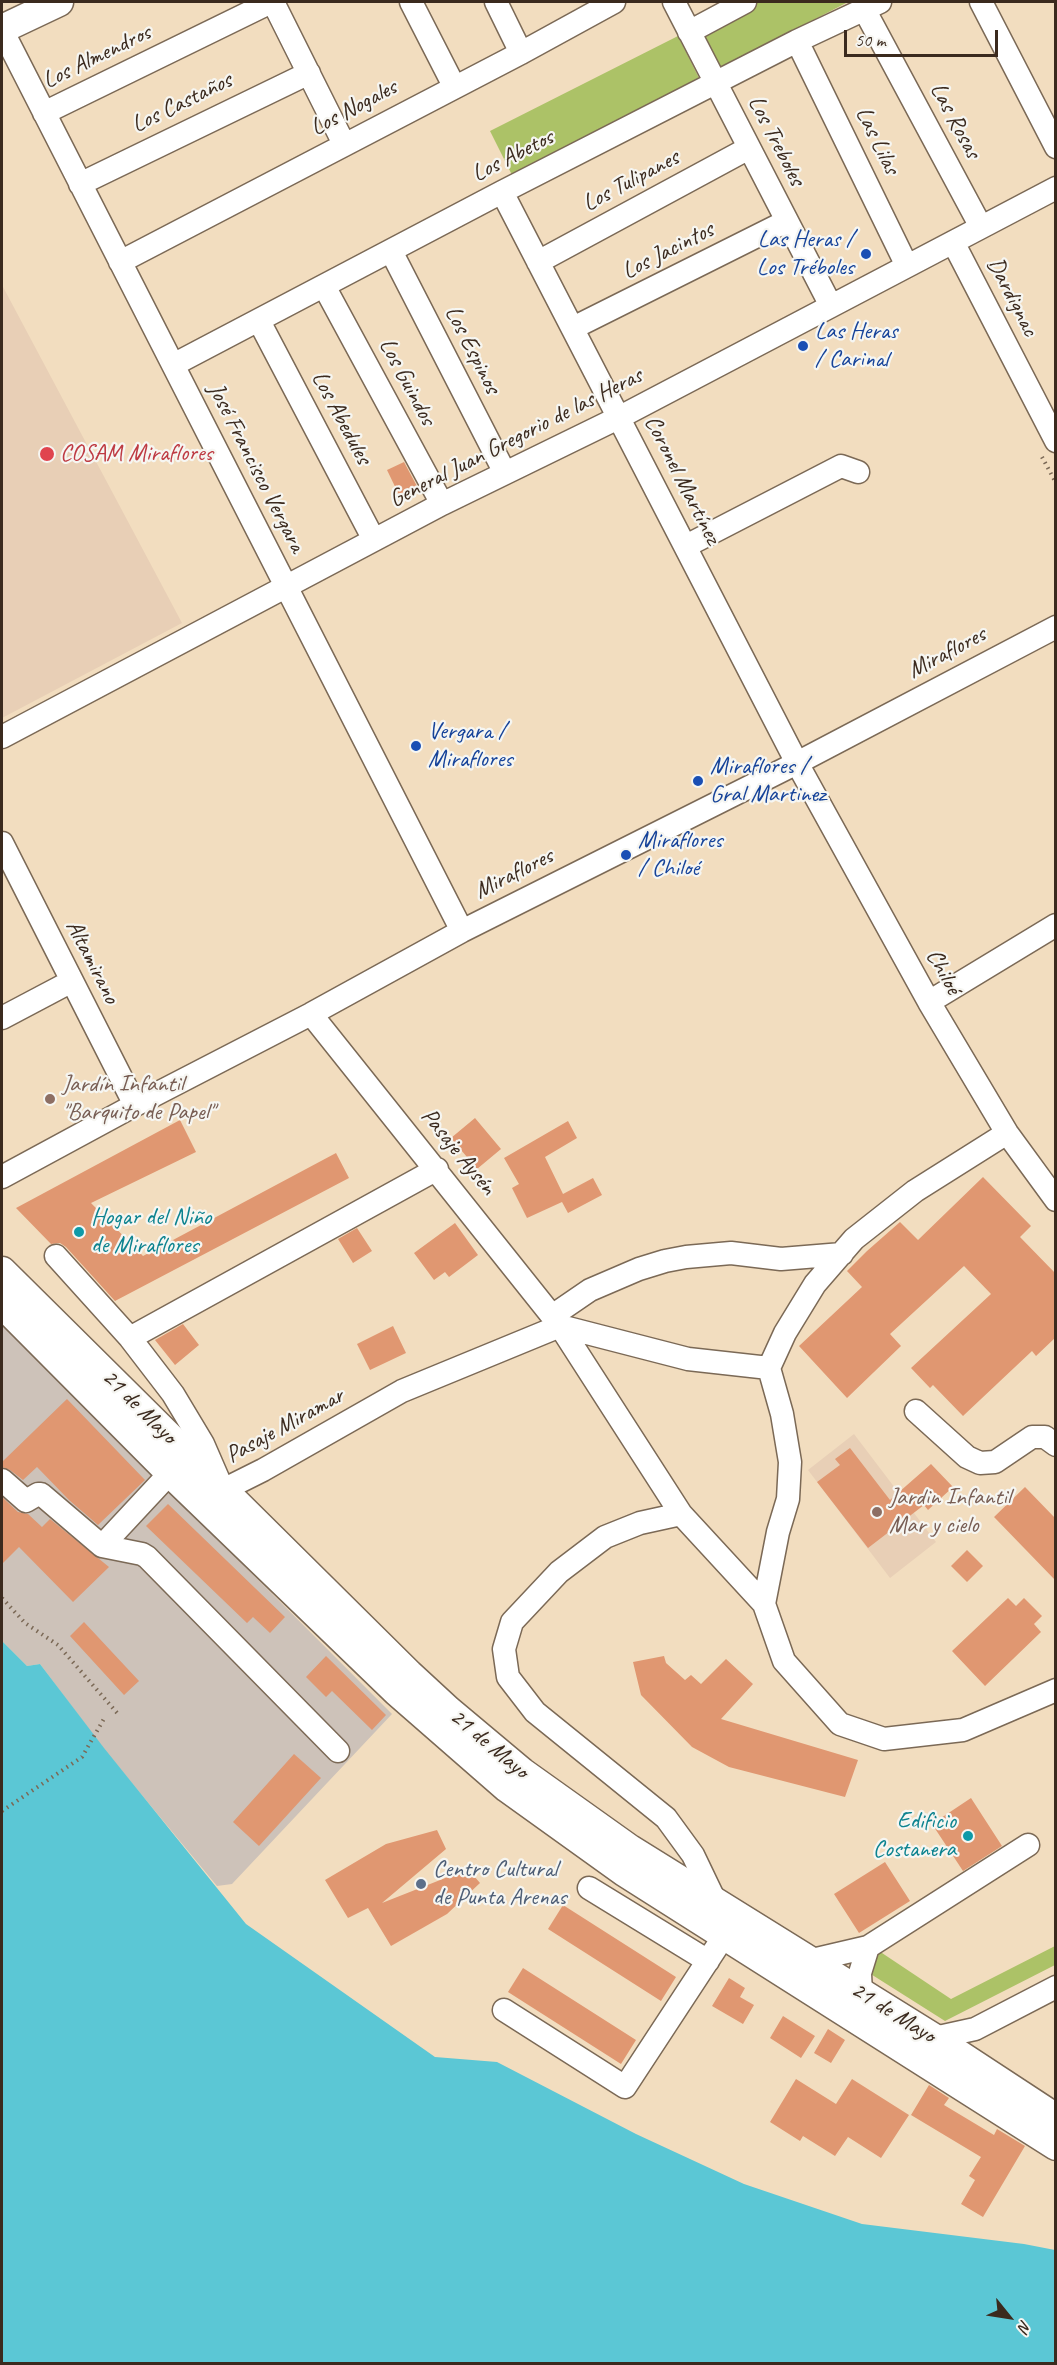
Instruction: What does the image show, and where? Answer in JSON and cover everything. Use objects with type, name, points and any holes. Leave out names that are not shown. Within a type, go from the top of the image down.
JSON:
[{"type":"main road","points":[[2,30],[59,2]]},
{"type":"main road","name":"21 de Mayo","points":[[2,1271],[409,1674],[484,1742],[575,1812],[716,1904],[934,2038],[1056,2118]]},
{"type":"main road","name":"21 de Mayo","points":[[2,1304],[170,1473],[397,1692],[482,1768],[565,1832],[724,1936],[1056,2146]]},
{"type":"street","points":[[272,2],[344,144]]},
{"type":"street","name":"Los Almendros","points":[[44,113],[272,2]]},
{"type":"street","points":[[411,2],[454,86]]},
{"type":"street","points":[[496,2],[520,53]]},
{"type":"street","name":"Los Nogales","points":[[120,262],[520,53],[584,8],[614,2]]},
{"type":"street","name":"Los Treboles","points":[[674,2],[831,306]]},
{"type":"street","points":[[689,32],[745,2]]},
{"type":"street","points":[[981,2],[1056,147]]},
{"type":"street","name":"Los Abetos","points":[[173,365],[502,192],[872,5]]},
{"type":"street","name":"Las Rosas","points":[[872,5],[981,227]]},
{"type":"street","name":"José Francisco Vergara","points":[[2,30],[462,931]]},
{"type":"street","name":"Las Lilas","points":[[798,41],[907,266]]},
{"type":"street","name":"Los Castaños","points":[[80,184],[309,73]]},
{"type":"street","name":"Los Tulipanes","points":[[538,262],[749,147]]},
{"type":"street","name":"General Juan Gregorio de las Heras","points":[[2,737],[442,504],[620,417],[1056,188]]},
{"type":"street","name":"Coronel Martínez","points":[[502,192],[797,762]]},
{"type":"street","name":"Los Jacintos","points":[[573,328],[787,221]]},
{"type":"street","name":"Dardignac","points":[[953,242],[1056,441]]},
{"type":"street","name":"Los Espinos","points":[[391,251],[505,473]]},
{"type":"street","name":"Los Guindos","points":[[324,286],[442,504]]},
{"type":"street","name":"Los Abedules","points":[[259,321],[374,540]]},
{"type":"street","points":[[686,546],[841,466],[858,472]]},
{"type":"street","name":"Miraflores","points":[[2,1177],[135,1104],[311,1014],[462,931],[797,762],[1056,627]]},
{"type":"street","name":"Chiloé","points":[[797,762],[929,1002],[1007,1133],[1056,1200]]},
{"type":"street","name":"Altamirano","points":[[2,843],[135,1104]]},
{"type":"street","points":[[929,1002],[1056,925]]},
{"type":"street","points":[[2,1018],[72,981]]},
{"type":"street","name":"Pasaje Aysén","points":[[311,1014],[437,1169],[556,1321],[681,1514],[764,1604]]},
{"type":"street","points":[[1007,1133],[915,1191],[854,1239],[815,1284],[785,1333],[769,1368],[782,1414],[790,1462],[788,1499],[778,1532],[764,1604],[784,1661],[840,1724],[884,1739],[963,1730],[1056,1690]]},
{"type":"street","points":[[130,1338],[437,1169]]},
{"type":"street","name":"Pasaje Miramar","points":[[56,1256],[130,1338],[172,1394],[203,1444],[222,1490],[263,1470],[402,1391],[556,1321],[598,1286],[639,1269],[686,1257],[731,1253],[781,1259],[842,1254]]},
{"type":"street","points":[[556,1321],[688,1359],[769,1368]]},
{"type":"street","points":[[916,1411],[967,1456],[980,1463],[995,1462],[1032,1437],[1045,1437],[1056,1445]]},
{"type":"street","points":[[102,1546],[170,1473]]},
{"type":"street","points":[[2,1480],[26,1501],[41,1494],[102,1546],[147,1557],[338,1751]]},
{"type":"street","points":[[681,1514],[640,1522],[605,1537],[586,1551],[559,1572],[512,1622],[504,1649],[508,1677],[535,1712],[666,1818],[693,1855],[716,1904]]},
{"type":"street","points":[[808,1961],[868,1947],[1028,1845]]},
{"type":"street","points":[[589,1888],[708,1961]]},
{"type":"street","points":[[504,2010],[625,2087],[724,1936]]},
{"type":"street","points":[[861,1994],[860,1972],[868,1947]]},
{"type":"street","points":[[934,2038],[975,2029],[1056,1987]]},
{"type":"street","points":[[975,2029],[978,2067]]},
{"type":"path","points":[[2,1598],[25,1623],[58,1645],[118,1714]]},
{"type":"path","points":[[2,1811],[82,1757],[105,1717]]},
{"type":"shaded area","name":"COSAM Miraflores","points":[[2,285],[182,623],[2,718]]},
{"type":"shaded area","points":[[2,1323],[392,1714],[232,1884],[217,1886],[103,1748],[40,1664],[27,1666],[2,1641]]},
{"type":"shaded area","name":"Jardin Infantil Mar y cielo","points":[[854,1434],[936,1542],[890,1578],[808,1470]]},
{"type":"green space","points":[[756,2],[848,2],[719,69],[699,31]]},
{"type":"green space","points":[[678,36],[700,80],[512,175],[490,131]]},
{"type":"green space","points":[[1055,1946],[1055,1965],[945,2021],[866,1971],[879,1951],[951,1999]]},
{"type":"water","points":[[2,1641],[27,1666],[40,1664],[104,1748],[246,1924],[435,2057],[497,2062],[636,2134],[744,2184],[862,2224],[1024,2244],[1055,2250],[1055,2363],[2,2363]]},
{"type":"building","points":[[404,462],[419,490],[401,499],[387,470]]},
{"type":"building","points":[[475,1118],[501,1149],[477,1169],[451,1138]]},
{"type":"building","name":"Hogar del Niño de Miraflores","points":[[180,1120],[196,1152],[91,1203],[143,1256],[336,1153],[349,1178],[115,1301],[66,1247],[60,1243],[51,1244],[16,1208]]},
{"type":"building","points":[[568,1121],[577,1138],[545,1157],[563,1194],[593,1178],[602,1195],[568,1213],[562,1202],[527,1218],[512,1188],[519,1184],[504,1158]]},
{"type":"building","points":[[983,1177],[1031,1226],[1020,1237],[1056,1274],[1056,1337],[1036,1356],[1032,1351],[963,1416],[933,1385],[930,1388],[911,1368],[991,1294],[964,1266],[890,1334],[901,1346],[847,1398],[799,1346],[862,1287],[847,1271],[867,1251],[900,1222],[918,1240]]},
{"type":"building","points":[[455,1223],[478,1255],[449,1277],[445,1272],[434,1280],[414,1253]]},
{"type":"building","points":[[357,1228],[372,1251],[353,1263],[338,1239]]},
{"type":"building","points":[[183,1324],[199,1345],[175,1365],[155,1340]]},
{"type":"building","points":[[393,1326],[406,1353],[370,1370],[357,1344]]},
{"type":"building","points":[[67,1399],[145,1480],[98,1525],[69,1500],[37,1467],[23,1480],[2,1467],[2,1462]]},
{"type":"building","points":[[850,1448],[890,1500],[931,1464],[953,1487],[928,1510],[924,1505],[868,1548],[817,1482],[840,1465],[835,1459]]},
{"type":"building","points":[[1025,1487],[1056,1519],[1056,1581],[994,1517]]},
{"type":"building","points":[[2,1497],[18,1512],[28,1514],[42,1527],[50,1519],[109,1567],[73,1602],[19,1547],[2,1564]]},
{"type":"building","points":[[168,1504],[285,1617],[270,1633],[253,1617],[247,1623],[146,1526]]},
{"type":"building","points":[[967,1550],[983,1566],[967,1582],[951,1566]]},
{"type":"building","points":[[1008,1598],[1016,1606],[1024,1598],[1042,1616],[1034,1624],[1041,1632],[985,1686],[952,1651]]},
{"type":"building","points":[[84,1622],[139,1681],[124,1695],[70,1636]]},
{"type":"building","points":[[326,1656],[386,1715],[372,1730],[332,1691],[326,1697],[306,1677]]},
{"type":"building","points":[[664,1656],[666,1663],[685,1680],[691,1675],[701,1684],[726,1659],[753,1684],[721,1719],[858,1760],[845,1797],[729,1767],[692,1747],[641,1695],[633,1662]]},
{"type":"building","points":[[294,1754],[321,1778],[259,1846],[233,1822]]},
{"type":"building","name":"Edificio Costanera","points":[[971,1798],[1002,1846],[963,1871],[932,1824]]},
{"type":"building","points":[[437,1830],[446,1849],[382,1903],[468,1869],[480,1883],[447,1914],[391,1946],[368,1908],[348,1918],[325,1880],[386,1844]]},
{"type":"building","points":[[885,1862],[910,1901],[859,1933],[834,1894]]},
{"type":"building","points":[[563,1905],[676,1977],[661,2001],[548,1929]]},
{"type":"building","points":[[523,1968],[636,2040],[621,2064],[508,1992]]},
{"type":"building","points":[[729,1978],[745,1988],[740,1997],[754,2005],[743,2024],[712,2006]]},
{"type":"building","points":[[783,2016],[815,2036],[801,2058],[770,2038]]},
{"type":"building","points":[[828,2029],[845,2040],[831,2063],[814,2053]]},
{"type":"building","points":[[796,2079],[836,2104],[852,2079],[909,2115],[881,2158],[848,2137],[835,2156],[803,2136],[800,2141],[770,2122]]},
{"type":"building","points":[[929,2085],[949,2098],[944,2105],[994,2135],[997,2129],[1025,2146],[983,2217],[961,2204],[975,2180],[969,2176],[981,2157],[911,2115]]},
{"type":"place","name":"Las Heras / Los Tréboles","points":[[866,254]]},
{"type":"place","name":"Las Heras / Carinal","points":[[803,346]]},
{"type":"place","name":"COSAM Miraflores","points":[[47,454]]},
{"type":"place","name":"Vergara / Miraflores","points":[[416,746]]},
{"type":"place","name":"Miraflores / Gral Martinez","points":[[698,781]]},
{"type":"place","name":"Miraflores / Chiloé","points":[[626,855]]},
{"type":"place","name":"Jardín Infantil \"Barquito de Papel\"","points":[[50,1099]]},
{"type":"place","name":"Hogar del Niño de Miraflores","points":[[79,1232]]},
{"type":"place","name":"Jardin Infantil Mar y cielo","points":[[877,1512]]},
{"type":"place","name":"Edificio Costanera","points":[[968,1836]]},
{"type":"place","name":"Centro Cultural de Punta Arenas","points":[[421,1884]]}]
